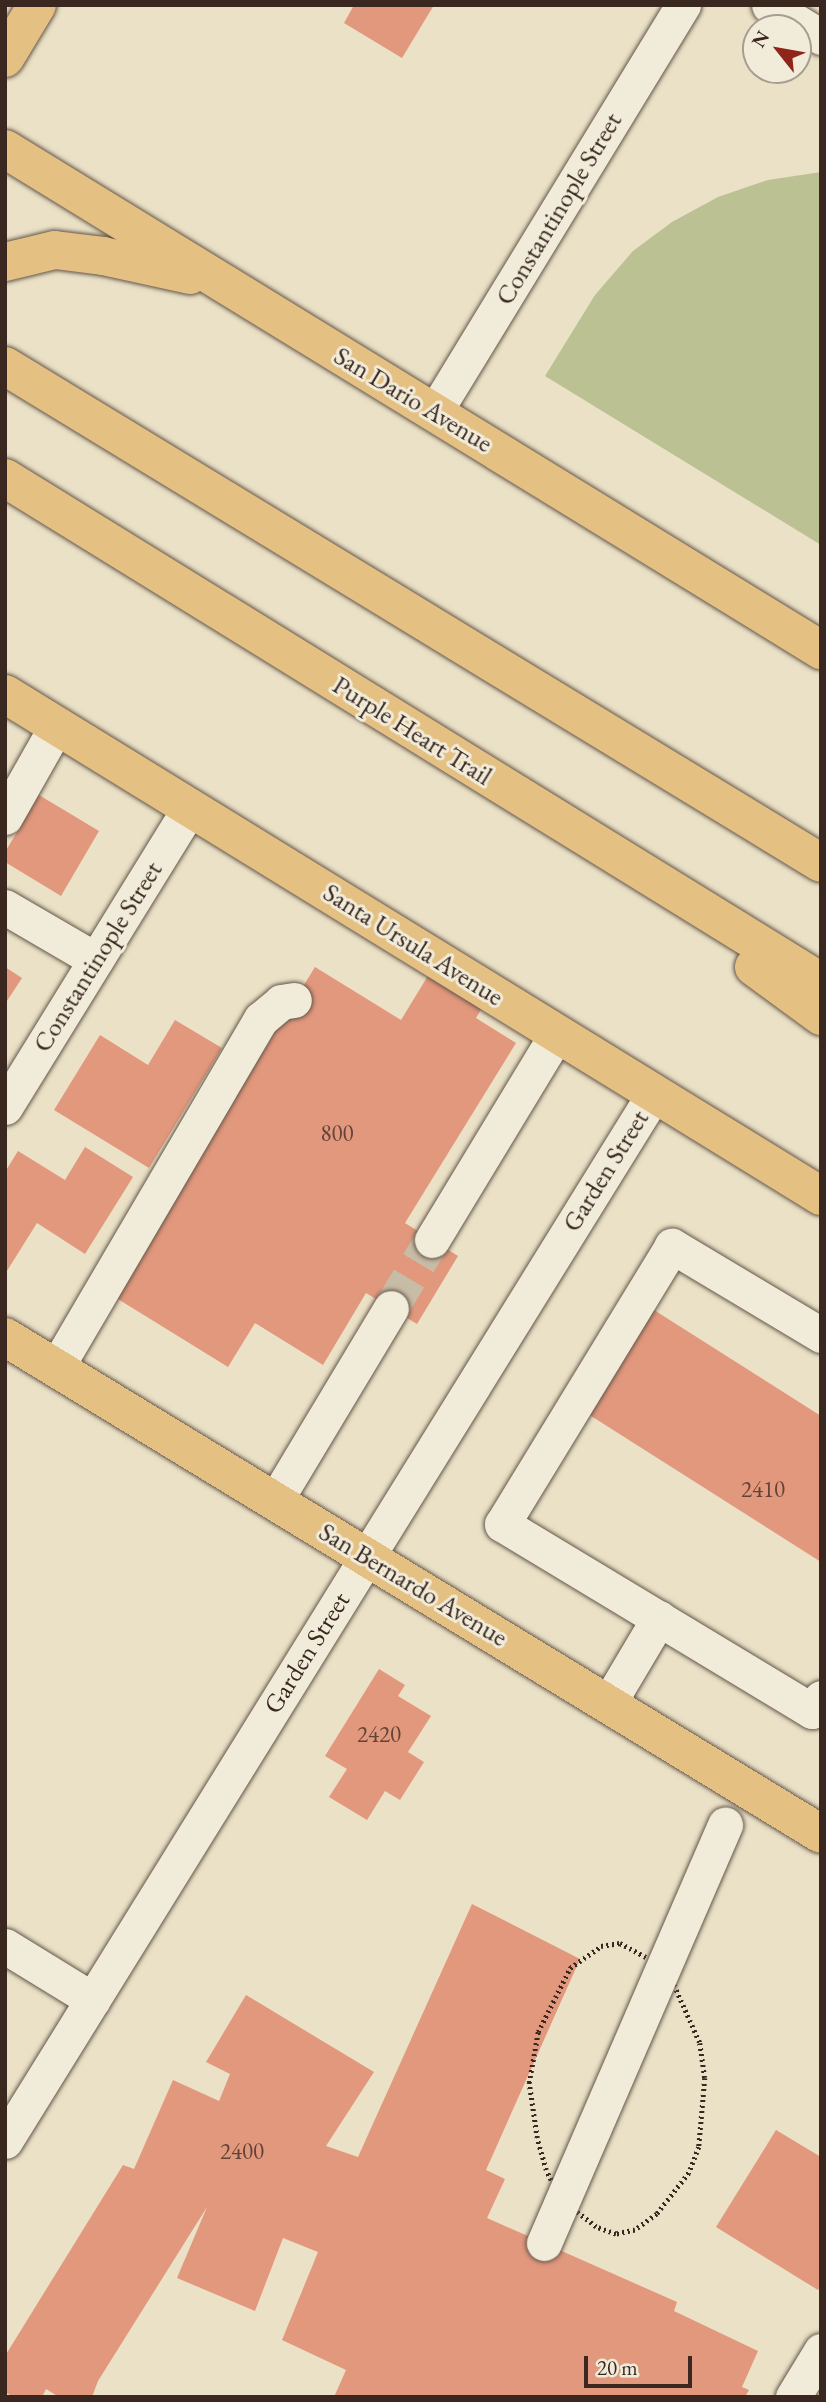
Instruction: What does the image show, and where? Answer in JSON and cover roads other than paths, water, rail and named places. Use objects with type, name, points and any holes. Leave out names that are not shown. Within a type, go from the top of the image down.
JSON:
[{"type":"main road","points":[[5,58],[37,5]]},
{"type":"main road","name":"San Dario Avenue","points":[[5,149],[821,650]]},
{"type":"main road","points":[[5,262],[55,250],[103,256],[220,282]]},
{"type":"main road","points":[[5,366],[821,863]]},
{"type":"main road","name":"Purple Heart Trail","points":[[5,478],[821,982]]},
{"type":"main road","name":"Santa Ursula Avenue","points":[[5,694],[821,1196]]},
{"type":"main road","points":[[552,818],[821,1016]]},
{"type":"main road","name":"San Bernardo Avenue","points":[[5,1336],[821,1835]]},
{"type":"street","name":"Constantinople Street","points":[[435,413],[683,5]]},
{"type":"street","points":[[769,5],[821,37]]},
{"type":"street","points":[[5,817],[57,726]]},
{"type":"street","name":"Constantinople Street","points":[[5,1107],[190,807]]},
{"type":"street","points":[[5,907],[96,960]]},
{"type":"street","points":[[56,1368],[261,1019],[281,1002],[294,1000]]},
{"type":"street","points":[[432,1240],[557,1034]]},
{"type":"street","name":"Garden Street","points":[[5,2141],[654,1094]]},
{"type":"street","points":[[821,1335],[672,1246],[502,1524],[813,1711],[821,1698]]},
{"type":"street","points":[[275,1501],[391,1308]]},
{"type":"street","points":[[608,1704],[659,1618]]},
{"type":"street","points":[[544,2243],[725,1825]]},
{"type":"street","points":[[5,1946],[93,2000]]},
{"type":"street","points":[[793,2397],[821,2350]]},
{"type":"tunnel","points":[[391,1308],[432,1240]]}]
